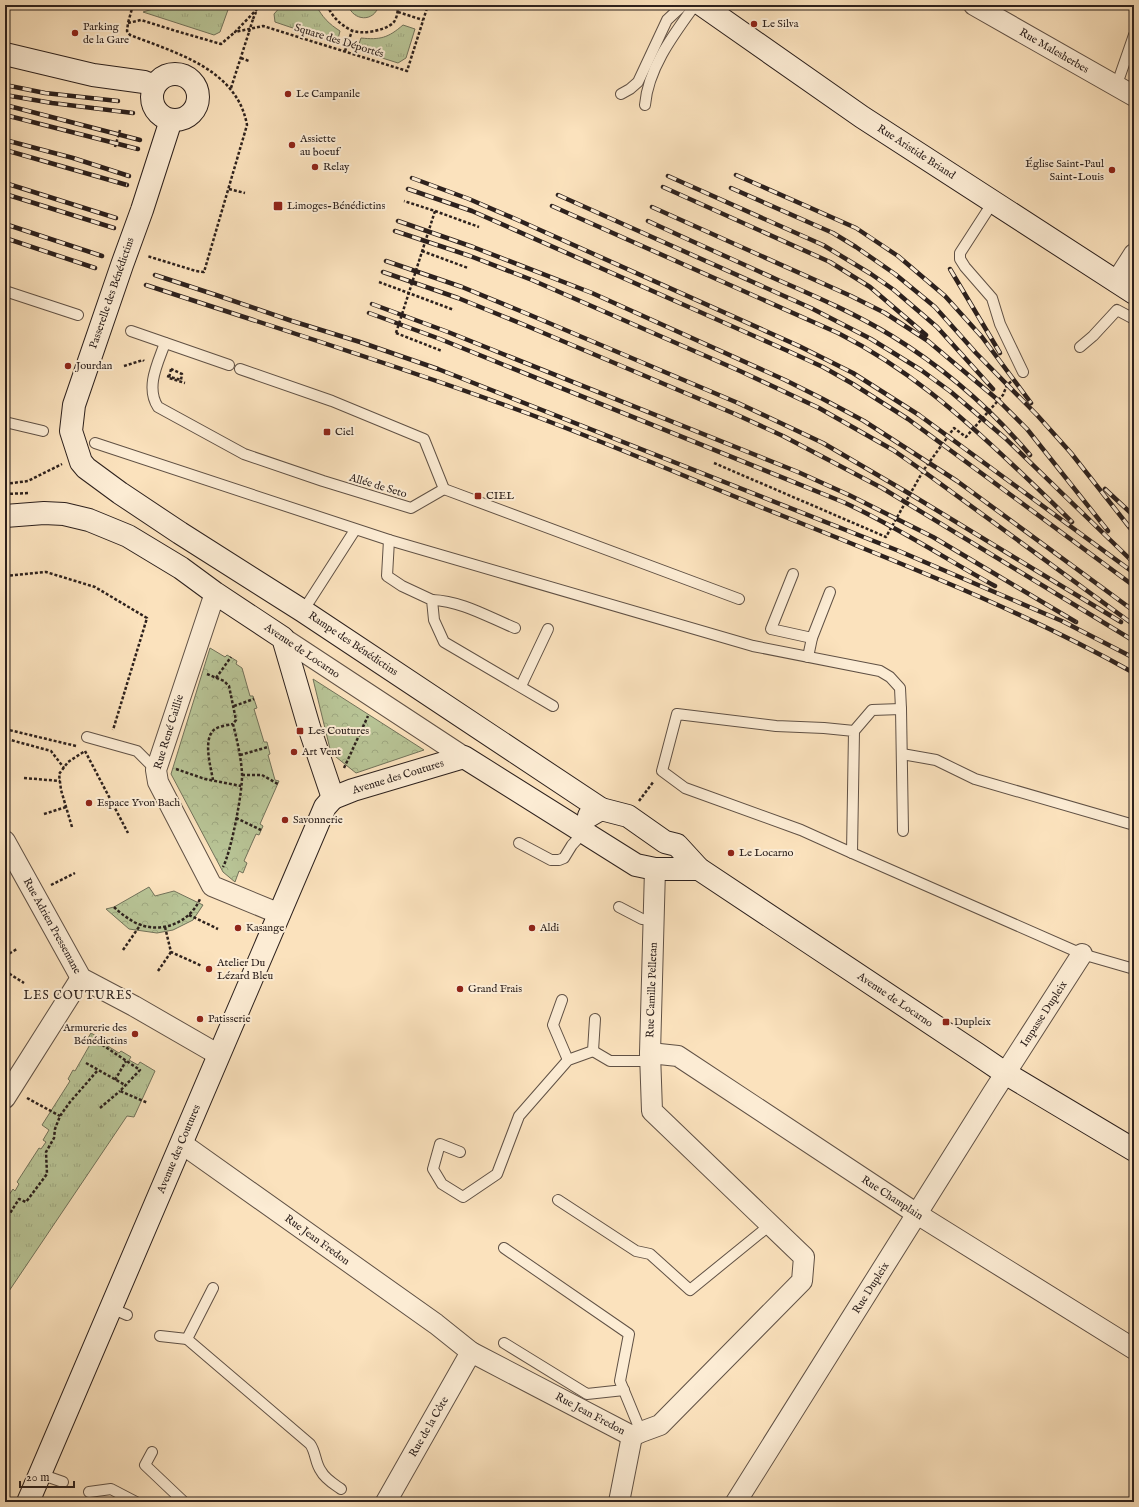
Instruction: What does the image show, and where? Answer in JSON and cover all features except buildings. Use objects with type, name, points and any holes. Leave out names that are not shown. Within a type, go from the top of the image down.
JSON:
[{"type":"street","name":"Rue Aristide Briand","points":[[702,5],[862,117],[1125,287]]},
{"type":"street","name":"Rue Malesherbes","points":[[974,5],[1134,96]]},
{"type":"street","points":[[5,54],[93,75],[144,82],[154,86]]},
{"type":"street","points":[[174,73],[188,77],[197,88],[198,95],[194,109],[184,118],[171,120],[158,113],[152,100],[154,86],[162,77],[174,73]]},
{"type":"street","name":"Passerelle des Bénédictins","points":[[104,482],[86,468],[81,462],[71,431],[72,417],[83,376],[142,210],[171,120]]},
{"type":"street","points":[[1125,287],[1134,254]]},
{"type":"street","name":"Rampe des Bénédictins","points":[[104,482],[180,533],[303,611],[602,809],[628,816],[665,842]]},
{"type":"street","name":"Avenue de Locarno","points":[[5,516],[57,514],[89,520],[128,536],[181,568],[215,593],[464,756],[583,833],[636,865],[655,869],[699,869]]},
{"type":"street","name":"Rue René Caillie","points":[[215,593],[157,766],[158,782],[212,886],[280,914]]},
{"type":"street","points":[[283,638],[309,727],[333,798]]},
{"type":"street","name":"Avenue des Coutures","points":[[28,1502],[40,1474],[119,1312],[181,1143],[325,807],[333,798],[353,790],[464,756]]},
{"type":"street","points":[[583,833],[586,818],[602,809]]},
{"type":"street","name":"Rue Adrien Pressemane","points":[[5,841],[33,894],[81,978],[219,1054]]},
{"type":"street","points":[[655,869],[665,842]]},
{"type":"street","name":"Avenue de Locarno","points":[[665,842],[677,845],[699,869],[1005,1073],[1134,1150]]},
{"type":"street","name":"Rue Camille Pelletan","points":[[652,1111],[651,1057],[655,869]]},
{"type":"street","name":"Impasse Dupleix","points":[[1005,1073],[1082,954]]},
{"type":"street","points":[[8,1093],[81,978]]},
{"type":"street","name":"Rue Champlain","points":[[651,1057],[678,1056],[917,1214],[1134,1349]]},
{"type":"street","name":"Rue Dupleix","points":[[736,1502],[1005,1073]]},
{"type":"street","name":"Rue Jean Fredon","points":[[181,1143],[436,1324],[471,1352],[636,1434],[660,1425],[802,1281],[804,1257],[652,1111]]},
{"type":"street","name":"Rue de la Côte","points":[[386,1502],[471,1352]]},
{"type":"street","points":[[619,1502],[636,1434]]},
{"type":"lane","points":[[621,94],[638,82],[667,20],[683,5]]},
{"type":"lane","points":[[645,105],[646,91],[657,67],[672,38],[695,5]]},
{"type":"lane","points":[[1116,87],[1134,35]]},
{"type":"lane","points":[[993,202],[960,253],[960,259],[964,267],[992,298],[1000,324],[1023,372]]},
{"type":"lane","points":[[5,291],[78,315]]},
{"type":"lane","points":[[1080,347],[1093,336],[1117,310],[1134,319]]},
{"type":"lane","points":[[131,331],[229,365]]},
{"type":"lane","name":"Allée de Seto","points":[[165,343],[156,370],[152,392],[154,400],[158,406],[244,454],[324,482],[411,508],[444,489]]},
{"type":"lane","points":[[240,369],[332,401],[424,439],[444,489],[740,599]]},
{"type":"lane","points":[[5,422],[42,431]]},
{"type":"lane","points":[[95,443],[297,508],[355,530],[753,646],[880,671],[890,677],[900,688],[904,831]]},
{"type":"lane","points":[[303,611],[355,530]]},
{"type":"lane","points":[[389,540],[387,576],[402,586],[432,600],[446,600],[484,614],[494,620],[515,628]]},
{"type":"lane","points":[[794,574],[772,629],[812,638]]},
{"type":"lane","points":[[808,657],[812,638],[830,592]]},
{"type":"lane","points":[[432,600],[434,620],[444,642],[553,706]]},
{"type":"lane","points":[[521,686],[548,629]]},
{"type":"lane","points":[[852,853],[854,731],[872,710],[900,709]]},
{"type":"lane","points":[[854,731],[776,726],[677,714],[662,771],[685,788],[801,830],[1082,954],[1134,969]]},
{"type":"lane","points":[[87,737],[136,750],[157,766]]},
{"type":"lane","points":[[902,754],[936,760],[975,779],[1134,825]]},
{"type":"lane","points":[[519,843],[551,860],[559,860],[564,858],[572,845],[583,833]]},
{"type":"lane","points":[[619,907],[642,919],[654,920]]},
{"type":"lane","points":[[562,1000],[553,1025],[568,1060]]},
{"type":"lane","points":[[593,1051],[595,1019]]},
{"type":"lane","points":[[593,1051],[610,1061],[651,1057]]},
{"type":"lane","points":[[460,1152],[440,1144],[433,1169],[442,1184],[463,1197],[497,1174],[519,1116],[568,1060],[593,1051]]},
{"type":"lane","points":[[558,1200],[636,1251],[650,1254],[690,1290],[770,1225]]},
{"type":"lane","points":[[504,1248],[629,1334],[620,1380],[636,1434]]},
{"type":"lane","points":[[187,1339],[213,1288]]},
{"type":"lane","points":[[160,1336],[187,1339],[310,1444],[314,1450],[320,1471],[325,1477],[341,1489]]},
{"type":"lane","points":[[504,1343],[586,1394],[624,1390]]},
{"type":"lane","points":[[152,1452],[145,1465],[184,1502]]},
{"type":"lane","points":[[40,1474],[63,1482]]},
{"type":"lane","points":[[89,1492],[111,1489],[136,1502]]},
{"type":"path","points":[[141,5],[133,7],[127,31],[130,35],[166,48],[204,66],[231,88],[245,116],[247,125],[204,272],[196,271],[141,254]]},
{"type":"path","points":[[128,23],[141,20],[221,44],[256,12],[261,5]]},
{"type":"path","name":"Square des Déportés","points":[[327,5],[333,17],[352,31],[379,31],[393,23],[398,12]]},
{"type":"path","points":[[398,5],[398,12],[423,20]]},
{"type":"path","name":"Square des Déportés","points":[[235,32],[263,26],[407,71],[428,5]]},
{"type":"path","points":[[231,88],[256,12]]},
{"type":"path","points":[[345,51],[352,31]]},
{"type":"path","points":[[241,57],[249,60]]},
{"type":"path","points":[[115,147],[120,130]]},
{"type":"path","points":[[229,189],[244,193]]},
{"type":"path","points":[[404,201],[479,227]]},
{"type":"path","points":[[435,211],[396,333],[442,351]]},
{"type":"path","points":[[422,251],[468,268]]},
{"type":"path","points":[[379,282],[454,310]]},
{"type":"path","points":[[171,378],[181,380],[182,374],[171,369],[169,378],[185,383]]},
{"type":"path","points":[[714,463],[886,537],[923,471],[954,428],[966,437],[1003,395],[1004,388],[1023,372]]},
{"type":"path","points":[[5,484],[28,481],[65,462]]},
{"type":"path","points":[[5,494],[33,493]]},
{"type":"path","points":[[5,576],[46,572],[96,587],[147,618],[107,753],[5,728]]},
{"type":"path","points":[[216,678],[230,657]]},
{"type":"path","points":[[189,669],[224,681],[228,686],[234,706],[236,720],[234,724],[242,775],[236,818],[226,860],[221,869],[208,879]]},
{"type":"path","points":[[234,706],[254,699]]},
{"type":"path","points":[[353,790],[344,770],[368,716]]},
{"type":"path","points":[[213,780],[208,744],[210,734],[215,729],[234,724]]},
{"type":"path","points":[[7,739],[51,752],[64,768]]},
{"type":"path","points":[[83,747],[128,833]]},
{"type":"path","points":[[240,755],[268,747]]},
{"type":"path","points":[[72,827],[59,774],[68,762],[85,752]]},
{"type":"path","points":[[157,766],[170,767],[213,780],[241,786]]},
{"type":"path","points":[[242,775],[262,775],[278,784]]},
{"type":"path","points":[[24,778],[60,781]]},
{"type":"path","points":[[44,814],[66,807]]},
{"type":"path","points":[[236,818],[261,830]]},
{"type":"path","points":[[33,894],[75,873]]},
{"type":"path","points":[[114,907],[124,916],[141,924],[152,927],[165,927],[178,923],[189,915],[197,905]]},
{"type":"path","points":[[189,915],[218,929]]},
{"type":"path","points":[[123,950],[141,924]]},
{"type":"path","points":[[158,971],[171,952],[165,927]]},
{"type":"path","points":[[5,956],[17,949]]},
{"type":"path","points":[[171,952],[202,966]]},
{"type":"path","points":[[5,971],[24,982]]},
{"type":"path","points":[[98,1042],[140,1070],[120,1091],[100,1108]]},
{"type":"path","points":[[115,1080],[126,1061]]},
{"type":"path","points":[[86,1063],[125,1085]]},
{"type":"path","points":[[5,1221],[19,1199],[26,1202],[47,1174],[46,1152],[54,1138],[55,1129],[60,1116],[70,1102],[98,1070]]},
{"type":"path","points":[[120,1091],[148,1103]]},
{"type":"path","points":[[8,1093],[60,1116]]},
{"type":"green space","points":[[166,5],[232,5],[229,7],[220,32],[214,35],[143,12]]},
{"type":"green space","points":[[282,5],[316,5],[326,20],[340,31],[337,43],[275,22],[274,14]]},
{"type":"green space","points":[[348,5],[379,5],[373,15],[364,18],[354,14]]},
{"type":"green space","points":[[403,25],[415,29],[406,58],[398,63],[357,50],[361,38],[373,39],[384,37],[393,33]]},
{"type":"green space","points":[[210,648],[225,657],[227,655],[237,661],[236,664],[242,668],[250,696],[253,696],[257,708],[254,709],[264,742],[267,742],[270,754],[268,755],[275,780],[279,781],[260,824],[263,826],[259,835],[256,834],[244,861],[247,863],[243,873],[239,871],[235,882],[223,872],[171,774]]},
{"type":"green space","points":[[313,679],[424,750],[356,773],[331,753]]},
{"type":"green space","points":[[149,887],[155,896],[174,891],[203,905],[193,920],[173,930],[157,933],[129,929],[106,909],[114,907]]},
{"type":"green space","points":[[91,1033],[105,1041],[103,1043],[119,1053],[121,1051],[131,1057],[129,1060],[138,1065],[140,1062],[155,1071],[134,1117],[127,1116],[5,1297],[5,1201],[13,1189],[15,1191],[19,1184],[17,1182],[39,1148],[41,1149],[46,1142],[43,1140],[49,1130],[42,1125],[70,1081],[68,1079],[73,1070],[75,1071],[92,1041],[88,1038]]},
{"type":"railway","points":[[5,85],[45,93],[118,101]]},
{"type":"railway","points":[[5,95],[52,103],[133,113]]},
{"type":"railway","points":[[5,105],[140,140]]},
{"type":"railway","points":[[5,115],[138,149]]},
{"type":"railway","points":[[5,140],[73,158],[129,176]]},
{"type":"railway","points":[[5,150],[127,185]]},
{"type":"railway","points":[[736,175],[856,228],[898,256],[945,296],[982,337],[1031,403]]},
{"type":"railway","points":[[668,176],[823,245],[871,274],[894,290],[937,327],[993,389]]},
{"type":"railway","points":[[412,178],[469,199],[520,221],[799,346],[853,373],[919,415],[1134,573]]},
{"type":"railway","points":[[5,183],[116,218]]},
{"type":"railway","points":[[663,187],[830,262],[870,287],[926,335]]},
{"type":"railway","points":[[731,188],[833,233],[895,274],[935,307],[976,353],[1037,415],[1071,453],[1134,533]]},
{"type":"railway","points":[[408,189],[472,211],[823,367],[908,419],[1134,586]]},
{"type":"railway","points":[[5,194],[114,228]]},
{"type":"railway","points":[[558,195],[811,308],[871,339],[921,370],[951,392],[1005,438],[1134,563]]},
{"type":"railway","points":[[552,206],[838,333],[887,361],[953,411],[994,447],[1072,522]]},
{"type":"railway","points":[[652,207],[851,296],[885,313],[928,341],[998,400],[1027,429],[1108,531]]},
{"type":"railway","points":[[398,221],[473,247],[592,293],[785,380],[823,399],[864,421],[957,481],[1134,611]]},
{"type":"railway","points":[[648,221],[836,306],[892,336],[911,348],[966,390],[1015,438],[1030,455]]},
{"type":"railway","points":[[5,224],[102,256]]},
{"type":"railway","points":[[395,231],[470,256],[532,280],[740,371],[819,408],[893,450],[1134,625]]},
{"type":"railway","points":[[5,238],[95,268]]},
{"type":"railway","points":[[386,261],[462,287],[530,315],[738,403],[823,443],[1121,622]]},
{"type":"railway","points":[[950,269],[1000,353]]},
{"type":"railway","points":[[383,272],[458,298],[527,326],[735,414],[783,436],[882,488],[1134,641]]},
{"type":"railway","points":[[155,275],[438,369],[899,551],[1062,621],[1134,658]]},
{"type":"railway","points":[[146,285],[420,375],[579,433],[872,552],[1005,608],[1092,650],[1134,673]]},
{"type":"railway","points":[[372,304],[448,332],[798,472],[849,495],[933,537],[1076,622]]},
{"type":"railway","points":[[369,313],[440,339],[843,502],[863,511],[995,586]]},
{"type":"railway","points":[[1105,489],[1134,516]]},
{"type":"place","name":"Le Silva","points":[[754,24]]},
{"type":"place","name":"Parking de la Gare","points":[[75,33]]},
{"type":"place","name":"Le Campanile","points":[[288,94]]},
{"type":"place","name":"Assiette au boeuf","points":[[292,145]]},
{"type":"place","name":"Relay","points":[[315,167]]},
{"type":"place","name":"Église Saint-Paul Saint-Louis","points":[[1112,170]]},
{"type":"place","name":"Limoges-Bénédictins","points":[[278,206]]},
{"type":"place","name":"Jourdan","points":[[68,366]]},
{"type":"place","name":"Ciel","points":[[327,432]]},
{"type":"place","name":"CIEL","points":[[478,496]]},
{"type":"place","name":"Les Coutures","points":[[300,731]]},
{"type":"place","name":"Art Vent","points":[[294,752]]},
{"type":"place","name":"Espace Yvon Bach","points":[[89,803]]},
{"type":"place","name":"Savonnerie","points":[[285,820]]},
{"type":"place","name":"Le Locarno","points":[[731,853]]},
{"type":"place","name":"Kasange","points":[[238,928]]},
{"type":"place","name":"Aldi","points":[[532,928]]},
{"type":"place","name":"Atelier Du Lézard Bleu","points":[[209,969]]},
{"type":"place","name":"Grand Frais","points":[[460,989]]},
{"type":"place","name":"Patisserie","points":[[200,1019]]},
{"type":"place","name":"Dupleix","points":[[946,1022]]},
{"type":"place","name":"Armurerie des Bénédictins","points":[[135,1034]]},
{"type":"district","name":"LES COUTURES","points":[[78,995]]}]
